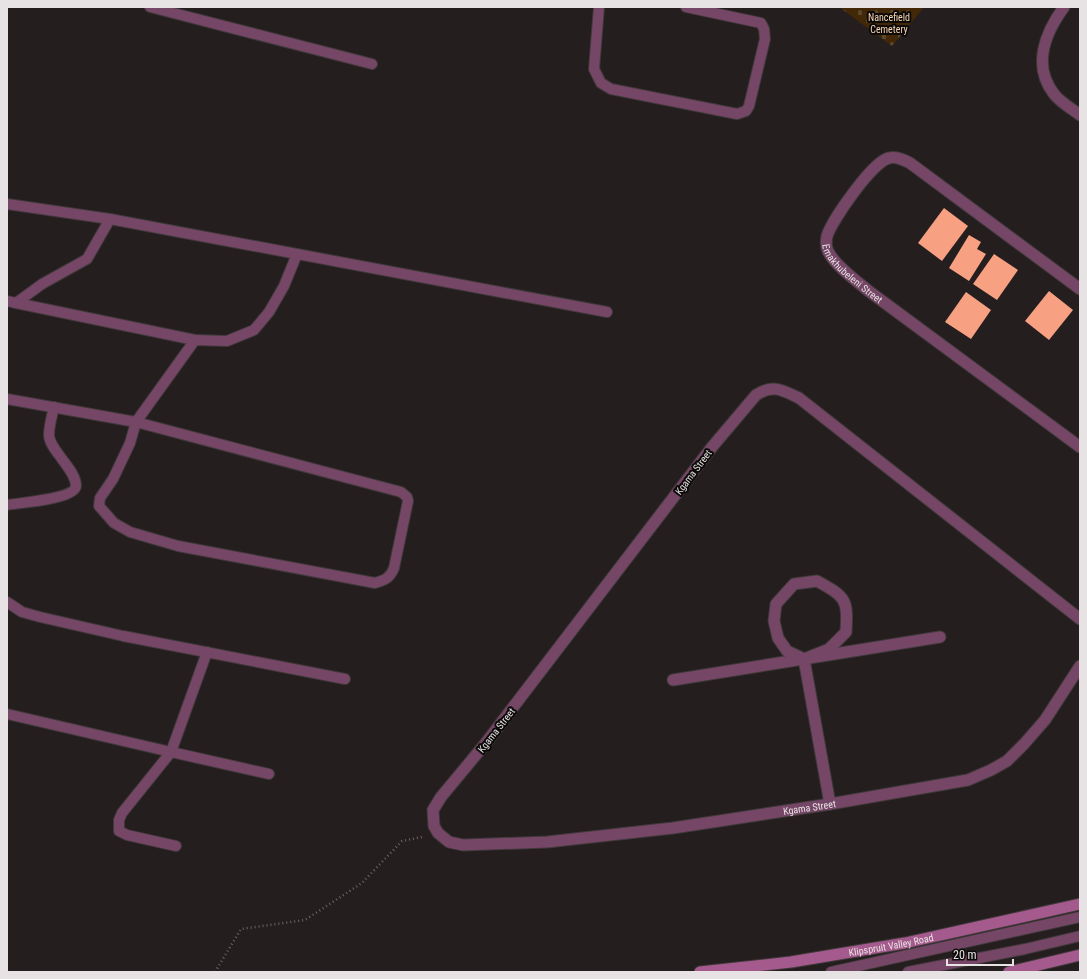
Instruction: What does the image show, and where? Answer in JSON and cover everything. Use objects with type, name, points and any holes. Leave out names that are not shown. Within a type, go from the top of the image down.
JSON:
[{"type":"main road","name":"Klipspruit Valley Road","points":[[700,972],[790,962],[905,943],[1080,904]]},
{"type":"main road","points":[[1009,972],[1080,955]]},
{"type":"street","points":[[1064,7],[1046,36],[1042,54],[1043,74],[1054,95],[1080,115]]},
{"type":"street","name":"Emakhubeleni Street","points":[[1080,289],[910,163],[897,158],[889,158],[875,167],[855,190],[837,216],[827,236],[826,245],[828,252],[838,264],[870,292],[1080,447]]},
{"type":"street","name":"Kgama Street","points":[[1080,619],[798,398],[774,388],[765,389],[756,394],[712,447],[485,744],[441,797],[433,810],[434,826],[438,833],[449,842],[463,845],[547,842],[673,828],[830,804],[968,780],[1007,761],[1040,726],[1080,666]]},
{"type":"street","points":[[817,581],[838,593],[847,608],[846,632],[829,649],[804,659],[788,651],[778,638],[774,621],[776,604],[794,584],[817,581]]},
{"type":"street","points":[[674,680],[940,637]]},
{"type":"street","points":[[804,659],[830,804]]},
{"type":"lane","points":[[150,7],[372,64]]},
{"type":"lane","points":[[599,7],[594,69],[601,83],[611,89],[737,114],[746,110],[749,106],[765,39],[764,29],[761,23],[686,7]]},
{"type":"lane","points":[[7,204],[110,219],[607,312]]},
{"type":"lane","points":[[11,302],[87,259],[110,219]]},
{"type":"lane","points":[[11,302],[195,340],[227,342],[254,330],[269,312],[284,286],[297,254]]},
{"type":"lane","points":[[7,399],[136,422],[401,492],[407,497],[408,501],[391,575],[386,580],[375,583],[178,546],[130,532],[114,524],[99,506],[100,498],[113,479],[130,443],[136,422],[195,340]]},
{"type":"lane","points":[[7,505],[54,498],[71,493],[75,489],[76,485],[74,477],[53,446],[49,435],[54,407]]},
{"type":"lane","points":[[7,602],[22,612],[40,617],[345,679]]},
{"type":"lane","points":[[176,846],[127,835],[119,831],[118,826],[122,813],[171,752],[208,652]]},
{"type":"lane","points":[[7,714],[269,774]]},
{"type":"lane","name":"Klipspruit Valley Road","points":[[831,972],[1080,917]]},
{"type":"lane","points":[[908,972],[1024,949],[1080,936]]},
{"type":"path","points":[[215,972],[241,928],[305,920],[362,883],[402,842],[438,833]]},
{"type":"green space","name":"Nancefield Cemetery","points":[[839,7],[924,7],[892,46]]},
{"type":"building","points":[[944,208],[968,226],[942,261],[918,243]]},
{"type":"building","points":[[969,235],[981,242],[977,249],[986,254],[969,281],[949,268]]},
{"type":"building","points":[[994,254],[1018,270],[997,300],[973,284]]},
{"type":"building","points":[[1049,291],[1073,310],[1049,340],[1025,321]]},
{"type":"building","points":[[966,292],[991,310],[971,339],[945,322]]}]
